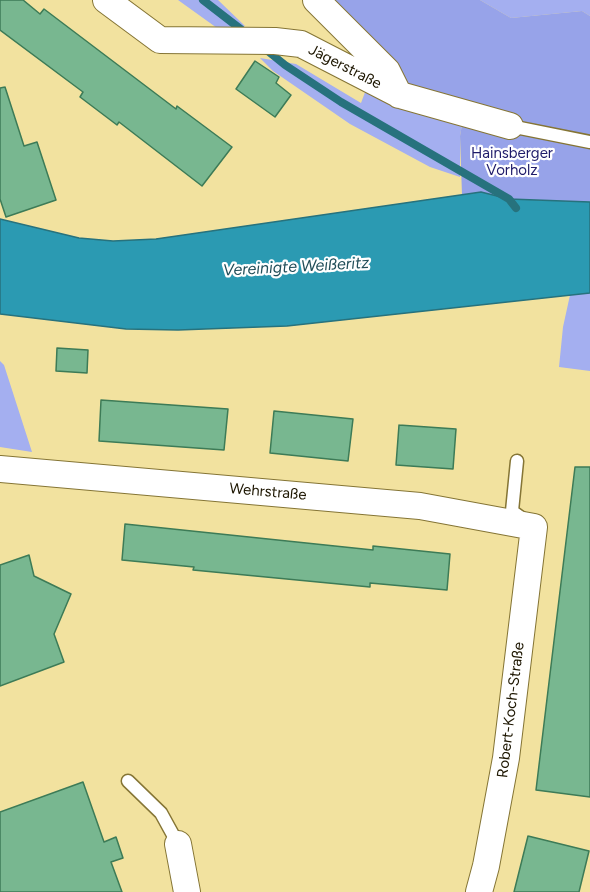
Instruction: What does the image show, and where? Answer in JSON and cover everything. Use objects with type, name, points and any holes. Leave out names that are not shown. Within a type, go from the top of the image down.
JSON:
[{"type":"street","name":"Jägerstraße","points":[[106,0],[160,40],[275,41],[301,44],[400,95],[510,126]]},
{"type":"street","points":[[316,0],[387,71],[400,95]]},
{"type":"street","name":"Wehrstraße","points":[[0,469],[420,506],[534,526]]},
{"type":"street","name":"Robert-Koch-Straße","points":[[479,892],[506,758],[534,526]]},
{"type":"street","points":[[178,844],[187,892]]},
{"type":"lane","name":"Jägerstraße","points":[[510,126],[590,142]]},
{"type":"lane","points":[[517,461],[512,511],[534,526]]},
{"type":"lane","points":[[128,782],[160,813],[178,844]]},
{"type":"shaded area","points":[[178,0],[218,0],[245,26],[217,28]]},
{"type":"shaded area","points":[[480,0],[590,0],[590,16],[582,11],[511,18]]},
{"type":"shaded area","points":[[260,58],[296,64],[361,103],[370,79],[464,113],[460,136],[460,177],[430,167],[350,124],[273,71]]},
{"type":"shaded area","points":[[590,293],[590,371],[559,367],[563,327],[570,295]]},
{"type":"shaded area","points":[[0,361],[4,365],[32,452],[0,447]]},
{"type":"green space","name":"Hainsberger Vorholz","points":[[335,0],[480,0],[511,18],[582,11],[590,16],[590,202],[509,199],[481,192],[462,195],[460,136],[464,113],[370,79],[381,53]]},
{"type":"water","name":"Vereinigte Weißeritz","points":[[481,192],[509,199],[590,202],[590,293],[287,326],[178,330],[126,329],[0,314],[0,219],[79,238],[113,241],[156,239]]},
{"type":"building","points":[[0,0],[23,0],[40,14],[44,9],[176,109],[177,106],[232,147],[202,186],[119,122],[117,125],[80,97],[83,92],[0,30]]},
{"type":"building","points":[[255,61],[279,77],[276,83],[291,95],[275,117],[236,89]]},
{"type":"building","points":[[5,87],[24,146],[37,142],[56,200],[6,217],[0,199],[0,88]]},
{"type":"building","points":[[57,348],[88,350],[87,373],[56,371]]},
{"type":"building","points":[[101,400],[228,409],[224,450],[99,441]]},
{"type":"building","points":[[274,411],[353,419],[348,461],[270,453]]},
{"type":"building","points":[[399,425],[456,429],[453,469],[396,465]]},
{"type":"building","points":[[575,467],[590,467],[590,797],[536,790]]},
{"type":"building","points":[[125,524],[373,550],[373,546],[450,554],[447,590],[370,583],[370,587],[193,570],[194,567],[122,560]]},
{"type":"building","points":[[29,555],[34,576],[71,594],[54,634],[64,662],[0,686],[0,565]]},
{"type":"building","points":[[83,782],[104,842],[116,837],[123,858],[111,862],[122,892],[0,892],[0,812]]},
{"type":"building","points":[[528,836],[589,851],[579,892],[514,892]]},
{"type":"waterway","points":[[203,0],[247,34]]},
{"type":"waterway","points":[[264,48],[285,65],[341,102],[509,199],[516,208]]}]
